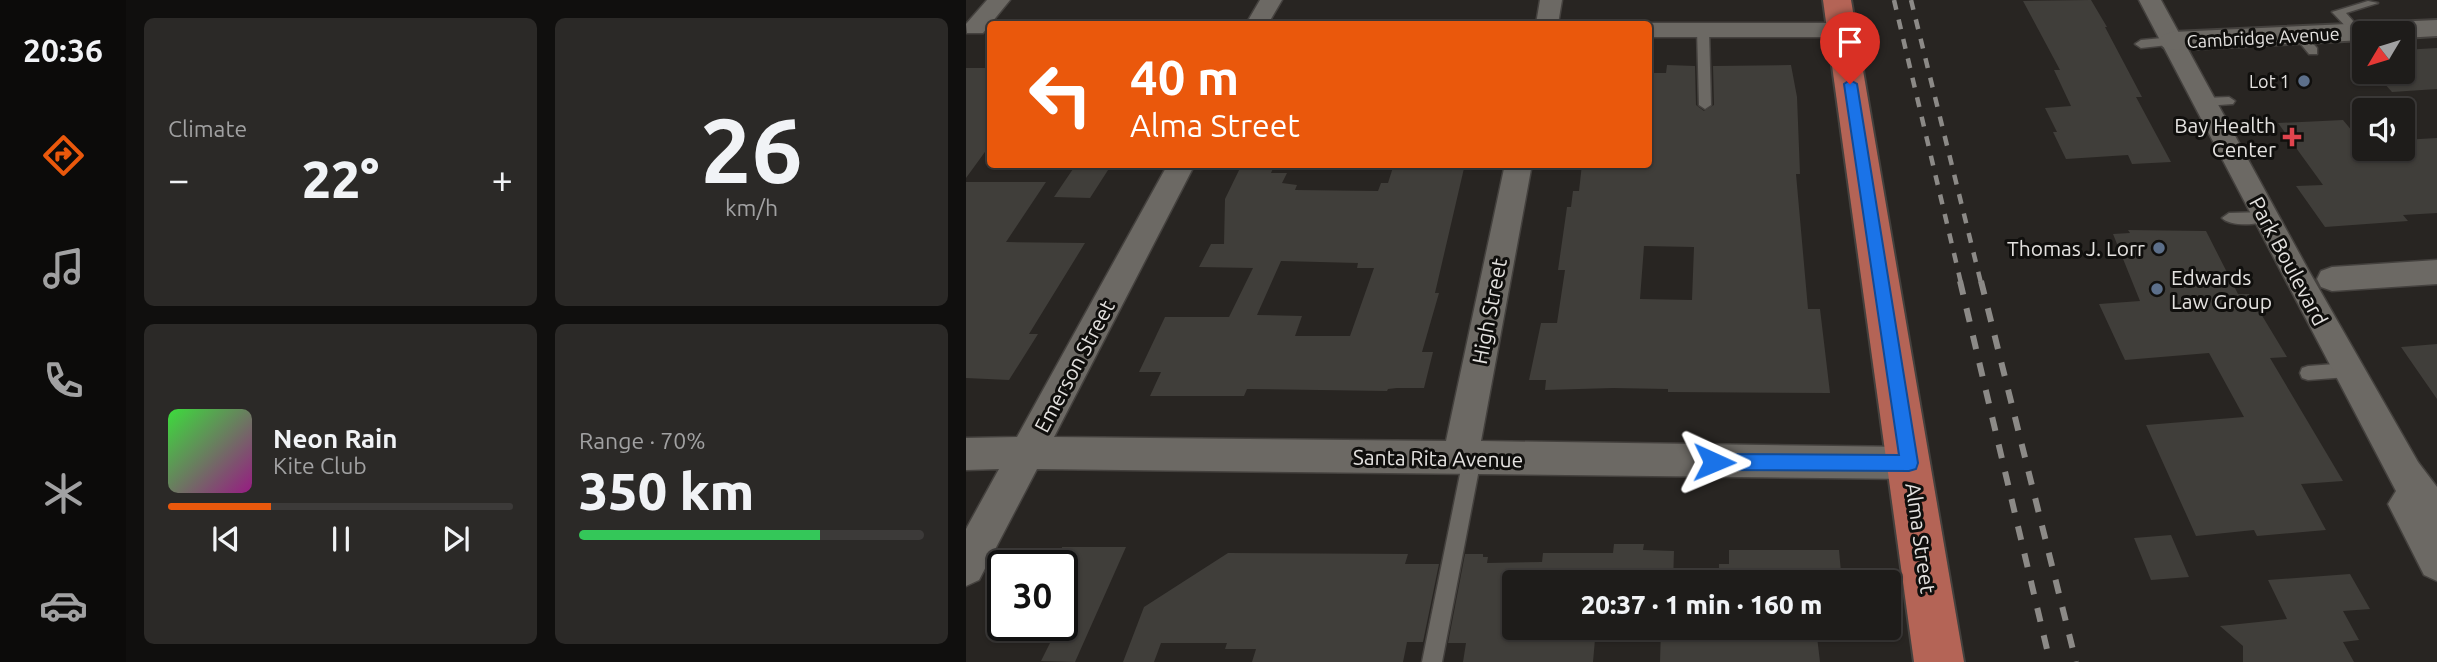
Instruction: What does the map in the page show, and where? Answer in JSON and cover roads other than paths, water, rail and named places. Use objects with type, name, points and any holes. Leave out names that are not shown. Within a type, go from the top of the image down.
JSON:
[{"type":"main road","name":"Alma Street","points":[[1839,15],[1939,662]]},
{"type":"street","points":[[977,28],[999,0]]},
{"type":"street","points":[[1259,21],[1271,0]]},
{"type":"street","points":[[1548,21],[1551,0]]},
{"type":"street","name":"Park Boulevard","points":[[2150,0],[2173,41],[2217,101],[2265,217],[2420,499],[2437,561]]},
{"type":"street","points":[[1652,30],[1703,30],[1839,15]]},
{"type":"street","name":"Cambridge Avenue","points":[[2173,41],[2306,43],[2348,22],[2437,28]]},
{"type":"street","name":"Emerson Street","points":[[966,567],[1180,168]]},
{"type":"street","name":"High Street","points":[[1466,458],[1518,168]]},
{"type":"street","points":[[2332,279],[2437,272]]},
{"type":"street","name":"Santa Rita Avenue","points":[[966,454],[1909,463]]},
{"type":"lane","points":[[2348,22],[2372,3]]},
{"type":"lane","points":[[1703,30],[1706,105]]},
{"type":"lane","points":[[2141,44],[2173,41]]},
{"type":"lane","points":[[2229,218],[2265,217]]},
{"type":"lane","points":[[2308,373],[2348,370]]},
{"type":"lane","points":[[1432,662],[1466,458]]},
{"type":"railway","points":[[1894,0],[1961,283]]},
{"type":"railway","points":[[1911,0],[1981,283]]},
{"type":"railway","points":[[1960,281],[2050,662]]},
{"type":"railway","points":[[1981,281],[2076,662]]},
{"type":"place","name":"Lot 1","points":[[2304,81]]},
{"type":"place","name":"Bay Health Center","points":[[2292,137]]},
{"type":"place","name":"Thomas J. Lorr","points":[[2159,248]]},
{"type":"place","name":"Edwards Law Group","points":[[2157,289]]}]
